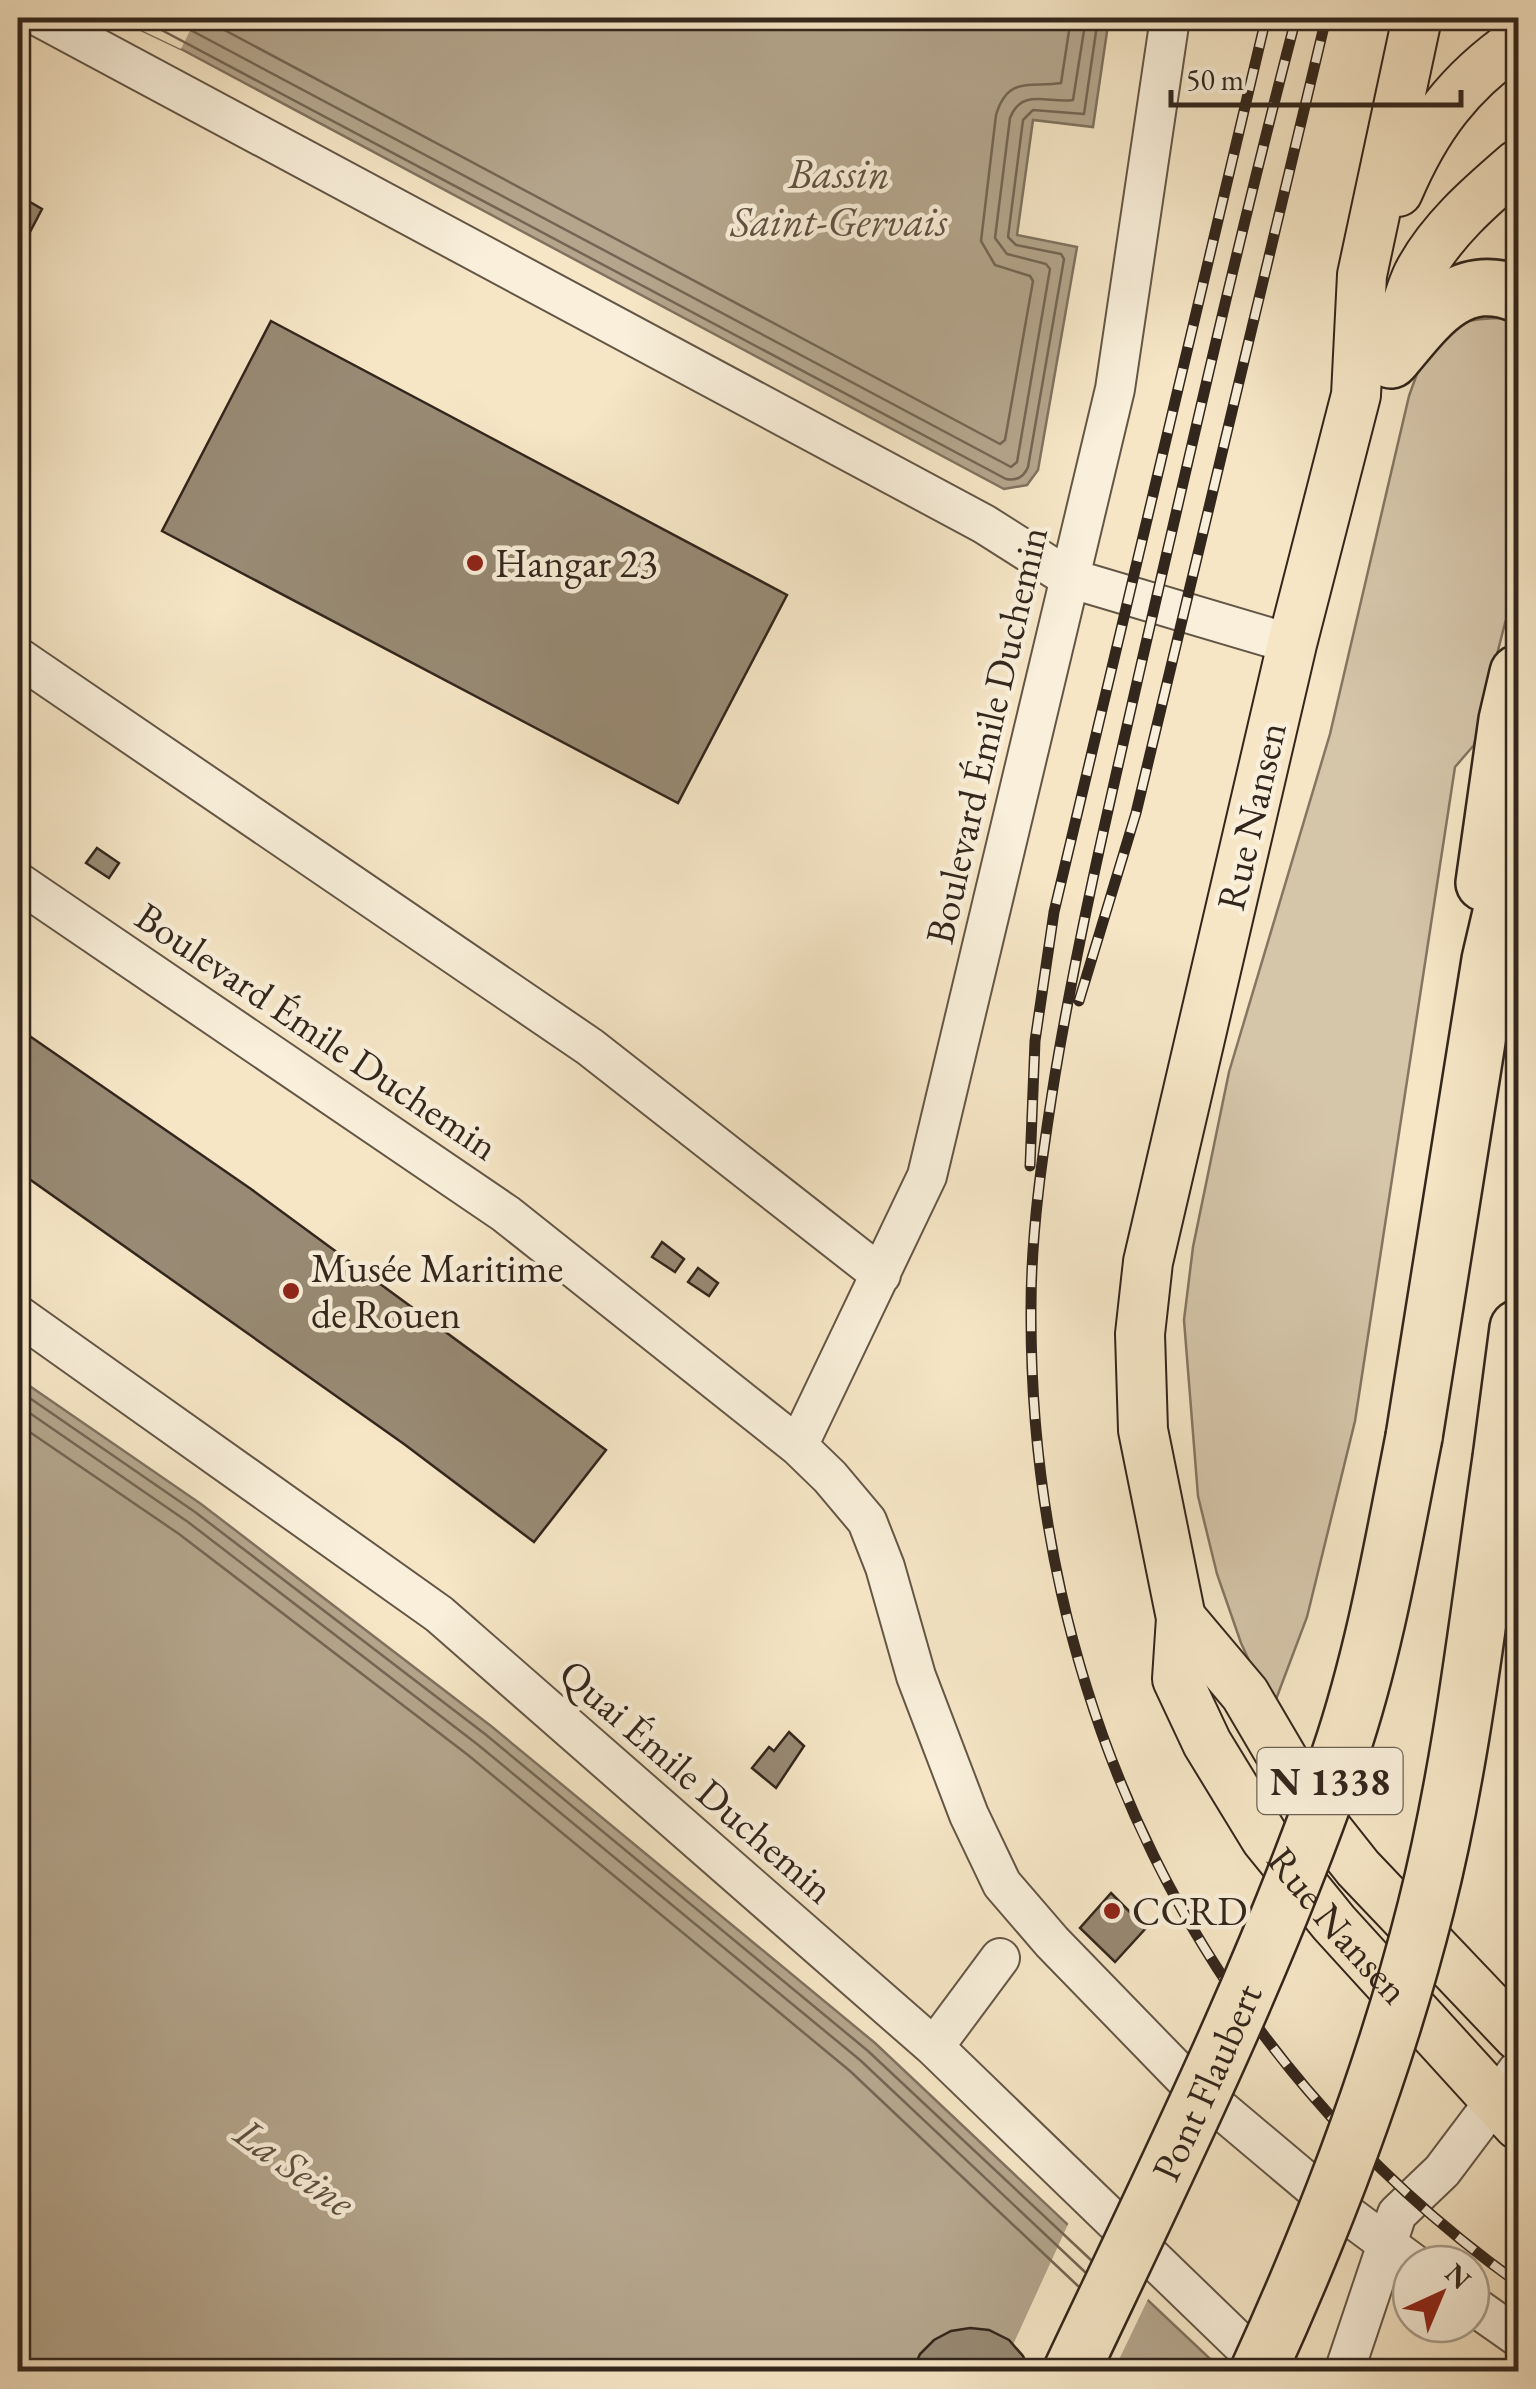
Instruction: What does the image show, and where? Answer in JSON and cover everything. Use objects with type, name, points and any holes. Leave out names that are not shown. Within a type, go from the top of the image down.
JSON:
[{"type":"highway","points":[[1373,378],[1439,306],[1456,295],[1482,287],[1518,294]]},
{"type":"highway","points":[[1490,960],[1482,899],[1507,720],[1518,673]]},
{"type":"highway","name":"N 1338","points":[[1490,960],[1518,840]]},
{"type":"highway","name":"Pont Flaubert","points":[[1071,2372],[1226,2044],[1340,1753],[1373,1641],[1414,1437],[1490,960]]},
{"type":"highway","name":"N 1338","points":[[1258,2372],[1320,2230],[1375,2075],[1426,1908],[1449,1796],[1502,1458],[1518,1328]]},
{"type":"main road","name":"Rue Nansen","points":[[1373,378],[1362,276],[1417,18]]},
{"type":"main road","points":[[1362,276],[1419,144],[1463,88],[1518,41]]},
{"type":"main road","name":"Rue Nansen","points":[[1511,2099],[1334,1923],[1265,1838],[1207,1743],[1176,1679],[1181,1618],[1143,1430],[1142,1316],[1153,1243],[1292,644],[1373,378],[1431,252],[1450,228],[1518,164]]},
{"type":"main road","name":"Rue Nansen","points":[[1181,1618],[1245,1694],[1316,1815],[1358,1868],[1518,2036]]},
{"type":"street","points":[[41,18],[984,524],[1070,578],[1292,644]]},
{"type":"street","name":"Boulevard Émile Duchemin","points":[[798,1446],[927,1176],[1115,389],[1170,18]]},
{"type":"street","points":[[18,657],[590,1047],[881,1275]]},
{"type":"street","name":"Boulevard Émile Duchemin","points":[[18,882],[506,1214],[798,1446],[830,1476],[867,1521],[885,1567],[916,1676],[970,1815],[1002,1884],[1052,1942],[1187,2080],[1332,2204],[1391,2247]]},
{"type":"street","name":"Quai Émile Duchemin","points":[[18,1316],[439,1614],[934,2047],[1270,2372]]},
{"type":"street","points":[[934,2047],[1000,1958]]},
{"type":"street","points":[[1392,2244],[1397,2214],[1511,2099]]},
{"type":"street","points":[[1344,2372],[1391,2247]]},
{"type":"street","points":[[1491,2318],[1518,2337]]},
{"type":"shaded area","points":[[1501,318],[1518,327],[1518,582],[1474,745],[1455,767],[1355,1421],[1307,1617],[1272,1710],[1241,1643],[1217,1574],[1198,1496],[1184,1320],[1193,1247],[1229,1072],[1330,734],[1409,396],[1423,360],[1438,336],[1462,323]]},
{"type":"water","name":"Bassin Saint-Gervais","points":[[116,18],[1109,18],[1093,127],[1033,120],[1017,235],[1077,247],[1038,470],[1027,485],[1004,489],[181,49]]},
{"type":"water","name":"La Seine","points":[[18,1378],[201,1504],[491,1726],[875,2043],[1223,2371],[18,2371]]},
{"type":"pier","points":[[116,18],[196,18],[181,49]]},
{"type":"pier","points":[[1070,2220],[1150,2295],[1113,2372],[1001,2371]]},
{"type":"building","points":[[18,195],[42,209],[18,255]]},
{"type":"building","name":"Hangar 23","points":[[271,321],[787,595],[678,803],[162,531]]},
{"type":"building","points":[[97,848],[119,863],[109,878],[86,863]]},
{"type":"building","name":"Musée Maritime de Rouen","points":[[31,1037],[251,1189],[606,1450],[534,1542],[404,1444],[18,1171],[18,1057]]},
{"type":"building","points":[[662,1242],[684,1259],[675,1272],[652,1257]]},
{"type":"building","points":[[698,1268],[718,1283],[709,1296],[688,1282]]},
{"type":"building","points":[[789,1732],[804,1746],[776,1788],[752,1768],[769,1747],[774,1751]]},
{"type":"building","name":"CCRD","points":[[1111,1893],[1146,1928],[1115,1962],[1080,1928]]},
{"type":"building","points":[[989,2330],[1009,2340],[1030,2372],[912,2372],[920,2354],[934,2340],[951,2331]]},
{"type":"railway","points":[[1030,1166],[1035,1041],[1054,912],[1266,18]]},
{"type":"railway","points":[[1296,18],[1141,665],[1064,1023],[1033,1249],[1031,1308],[1038,1452],[1061,1593],[1100,1728],[1154,1856],[1223,1977],[1307,2089],[1405,2191],[1518,2283]]},
{"type":"railway","points":[[1079,1001],[1136,813],[1326,18]]},
{"type":"place","name":"Hangar 23","points":[[475,563]]},
{"type":"place","name":"Musée Maritime de Rouen","points":[[291,1291]]},
{"type":"place","name":"CCRD","points":[[1112,1911]]}]
